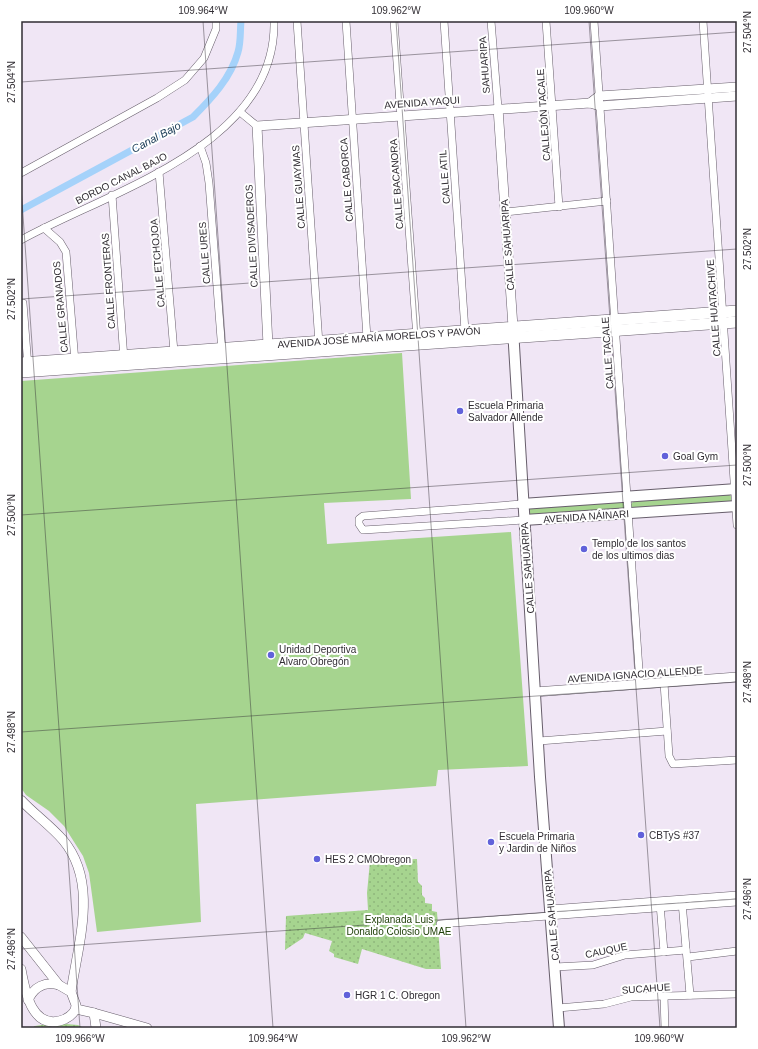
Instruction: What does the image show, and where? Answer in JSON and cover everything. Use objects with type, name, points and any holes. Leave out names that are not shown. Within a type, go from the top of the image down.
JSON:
[{"type":"main road","name":"AVENIDA JOSÉ MARÍA MORELOS Y PAVÓN","points":[[724,318],[737,311]]},
{"type":"main road","name":"AVENIDA JOSÉ MARÍA MORELOS Y PAVÓN","points":[[24,367],[724,318],[737,322]]},
{"type":"main road","name":"AVENIDA JOSÉ MARÍA MORELOS Y PAVÓN","points":[[124,360],[174,352],[222,354],[268,345],[320,347],[367,338],[417,340],[465,331],[514,333]]},
{"type":"main road","name":"CALLE SAHUARIPA","points":[[514,333],[522,504],[559,1028]]},
{"type":"main road","name":"AVENIDA NÁINARI","points":[[522,504],[736,489]]},
{"type":"main road","name":"AVENIDA NÁINARI","points":[[524,520],[736,506]]},
{"type":"street","points":[[21,173],[157,98],[185,80],[204,58],[216,30],[216,21]]},
{"type":"street","name":"BORDO CANAL BAJO","points":[[21,240],[159,172],[200,146],[240,112],[253,95],[268,64],[274,35],[274,21]]},
{"type":"street","name":"CALLE GUAYMAS","points":[[297,21],[320,347]]},
{"type":"street","name":"CALLE CABORCA","points":[[346,21],[367,338]]},
{"type":"street","name":"CALLE BACANORA","points":[[394,21],[417,340]]},
{"type":"street","name":"CALLE ATIL","points":[[444,21],[465,331]]},
{"type":"street","name":"SAHUARIPA","points":[[491,21],[498,108]]},
{"type":"street","name":"CALLEJÓN TACALE","points":[[546,21],[559,207]]},
{"type":"street","name":"CALLE TACALE","points":[[594,21],[640,684]]},
{"type":"street","name":"CALLE HUATACHIVE","points":[[703,21],[736,489],[737,525]]},
{"type":"street","name":"AVENIDA YAQUI","points":[[257,126],[304,121],[590,102],[600,106],[708,94],[737,87]]},
{"type":"street","name":"AVENIDA YAQUI","points":[[590,102],[600,96],[708,94],[737,96]]},
{"type":"street","name":"CALLE SAHUARIPA","points":[[498,108],[514,333]]},
{"type":"street","points":[[240,112],[257,126]]},
{"type":"street","name":"CALLE DIVISADEROS","points":[[257,126],[268,345]]},
{"type":"street","name":"CALLE URES","points":[[200,146],[208,177],[222,354]]},
{"type":"street","name":"CALLE ETCHOJOA","points":[[159,172],[174,352]]},
{"type":"street","name":"CALLE FRONTERAS","points":[[112,195],[124,360]]},
{"type":"street","points":[[505,212],[607,201]]},
{"type":"street","name":"CALLE GRANADOS","points":[[44,228],[60,242],[66,252],[75,364]]},
{"type":"street","points":[[23,303],[24,367]]},
{"type":"street","name":"AVENIDA NÁINARI","points":[[522,504],[363,516],[359,522],[359,526],[363,530],[524,520]]},
{"type":"street","name":"AVENIDA IGNACIO ALLENDE","points":[[536,692],[737,677]]},
{"type":"street","points":[[664,683],[669,756],[673,764],[737,760]]},
{"type":"street","points":[[538,741],[667,731]]},
{"type":"street","points":[[21,800],[63,841],[77,862],[81,874],[84,905],[70,992]]},
{"type":"street","points":[[440,924],[660,900],[737,894]]},
{"type":"street","points":[[681,898],[690,995]]},
{"type":"street","points":[[660,900],[664,952]]},
{"type":"street","points":[[550,912],[660,908],[737,902]]},
{"type":"street","points":[[21,937],[59,985],[70,992],[76,1002],[76,1009],[65,1019],[49,1021],[36,1014],[28,1000],[21,969]]},
{"type":"street","name":"CAUQUE","points":[[555,966],[592,965],[625,955],[664,952],[687,953],[737,951]]},
{"type":"street","points":[[28,1000],[33,992],[40,986],[50,983],[59,985]]},
{"type":"street","name":"SUCAHUE","points":[[558,1008],[604,1004],[626,997],[737,994]]},
{"type":"street","points":[[664,996],[665,1028]]},
{"type":"street","points":[[76,1009],[147,1028]]},
{"type":"street","points":[[94,1013],[96,1028]]},
{"type":"green space","name":"Unidad Deportiva Alvaro Obregón","points":[[402,353],[411,499],[324,503],[327,544],[511,532],[528,766],[438,770],[436,786],[196,804],[201,922],[97,932],[89,873],[83,856],[64,826],[49,811],[26,795],[21,788],[21,381]]},
{"type":"green space","points":[[726,493],[731,496],[731,502],[633,510],[631,508],[631,504],[635,500]]},
{"type":"green space","points":[[619,500],[624,503],[624,509],[531,517],[524,511],[528,507]]},
{"type":"green space","name":"Explanada Luis Donaldo Colosio UMAE","points":[[417,859],[418,882],[422,886],[422,895],[425,898],[425,903],[432,904],[432,911],[437,912],[441,969],[426,969],[362,949],[358,964],[334,957],[334,954],[329,951],[332,941],[305,933],[303,938],[285,950],[286,916],[368,910],[367,893],[370,861]]},
{"type":"green space","points":[[54,1023],[78,1025],[84,1028],[32,1028],[35,1026]]},
{"type":"waterway","name":"Canal Bajo","points":[[21,210],[193,117],[220,88],[231,71],[239,48],[241,21]]},
{"type":"place","name":"Escuela Primaria Salvador Allende","points":[[460,411]]},
{"type":"place","name":"Goal Gym","points":[[665,456]]},
{"type":"place","name":"Templo de los santos de los ultimos dias","points":[[584,549]]},
{"type":"place","name":"Unidad Deportiva Alvaro Obregón","points":[[271,655]]},
{"type":"place","name":"CBTyS #37","points":[[641,835]]},
{"type":"place","name":"Escuela Primaria y Jardin de Niños","points":[[491,842]]},
{"type":"place","name":"HES 2 CMObregon","points":[[317,859]]},
{"type":"place","name":"HGR 1 C. Obregon","points":[[347,995]]}]
